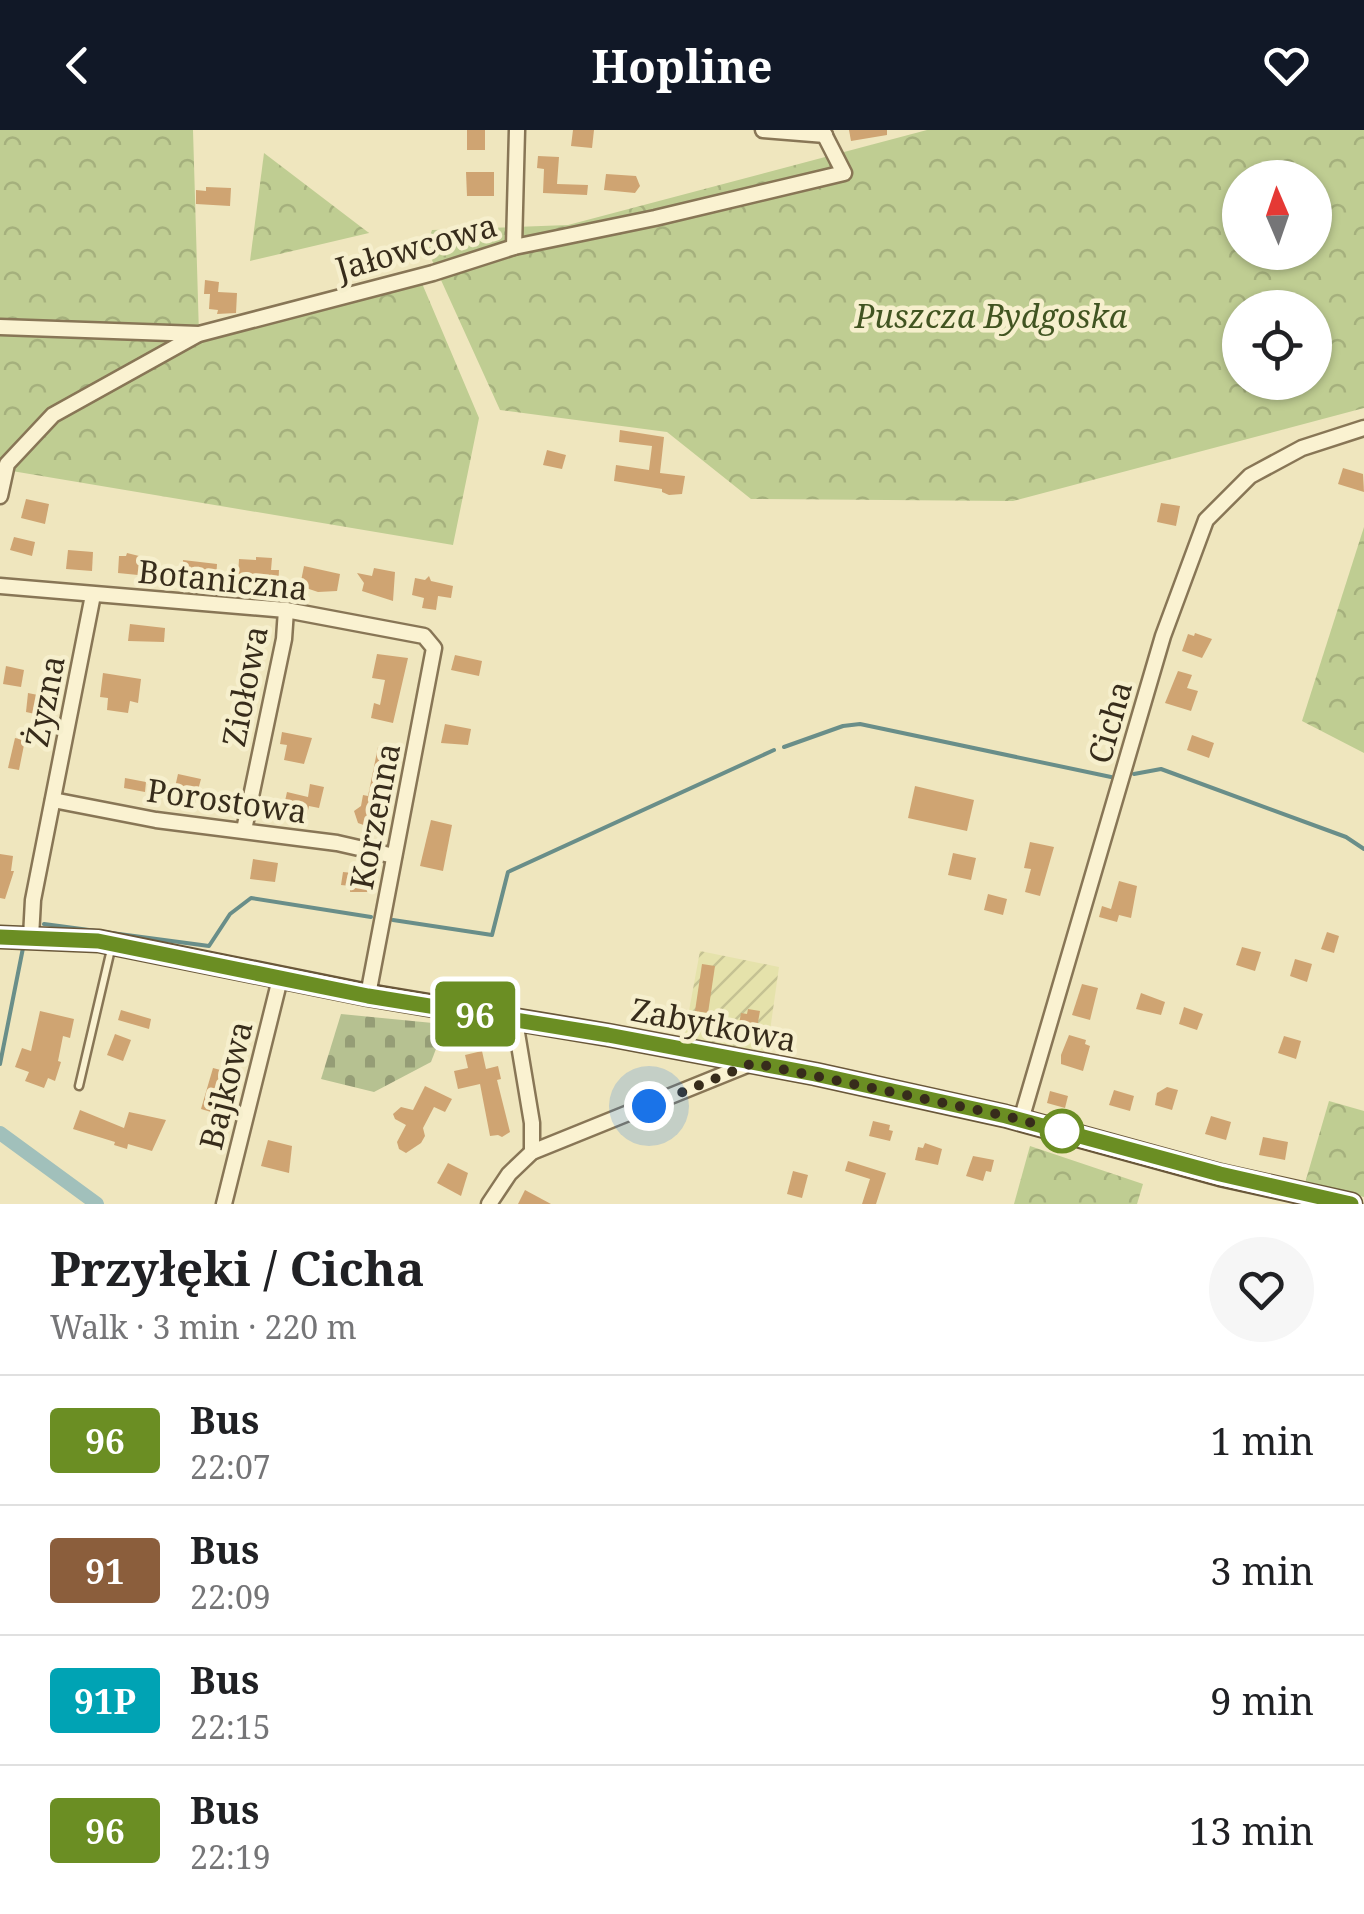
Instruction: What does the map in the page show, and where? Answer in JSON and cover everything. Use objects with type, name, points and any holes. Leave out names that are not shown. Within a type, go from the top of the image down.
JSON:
[{"type":"street","points":[[514,247],[517,130]]},
{"type":"street","points":[[764,130],[823,133]]},
{"type":"street","name":"Jałowcowa","points":[[0,327],[199,334],[433,273],[514,247],[844,173],[823,133]]},
{"type":"street","points":[[0,496],[7,464],[54,415],[199,334]]},
{"type":"street","name":"Cicha","points":[[1021,1120],[1163,636],[1206,520],[1250,476],[1302,448],[1364,428]]},
{"type":"street","name":"Botaniczna","points":[[0,586],[286,610],[424,636],[434,648]]},
{"type":"street","name":"Żyzna","points":[[31,937],[34,900],[93,594]]},
{"type":"street","name":"Ziołowa","points":[[244,830],[284,639],[286,610]]},
{"type":"street","name":"Korzenna","points":[[368,996],[434,648]]},
{"type":"street","name":"Porostowa","points":[[53,800],[156,820],[337,843],[394,856]]},
{"type":"street","name":"Zabytkowa","points":[[0,937],[112,944],[368,996],[753,1063],[1021,1120],[1220,1174],[1351,1204]]},
{"type":"street","name":"Bajkowa","points":[[224,1204],[280,979]]},
{"type":"street","points":[[515,1020],[532,1123],[532,1152]]},
{"type":"street","points":[[489,1204],[509,1174],[532,1152],[753,1063]]},
{"type":"lane","points":[[79,1086],[112,944]]},
{"type":"shaded area","points":[[700,951],[779,967],[767,1052],[684,1038]]},
{"type":"green space","points":[[0,130],[193,130],[199,334],[421,281],[479,418],[453,545],[0,469]]},
{"type":"green space","name":"Puszcza Bydgoska","points":[[927,130],[1364,130],[1364,408],[1013,501],[751,499],[667,432],[500,410],[426,247],[432,230],[568,225]]},
{"type":"green space","points":[[264,153],[369,233],[250,261]]},
{"type":"green space","points":[[1364,527],[1364,753],[1302,721]]},
{"type":"green space","points":[[341,1014],[443,1024],[444,1028],[431,1062],[374,1092],[321,1079]]},
{"type":"green space","points":[[1329,1101],[1364,1111],[1364,1197],[1305,1183]]},
{"type":"green space","points":[[1030,1146],[1143,1184],[1137,1204],[1014,1204]]},
{"type":"building","points":[[467,130],[485,130],[485,150],[467,150]]},
{"type":"building","points":[[573,130],[594,130],[592,148],[571,146]]},
{"type":"building","points":[[849,130],[887,130],[887,135],[851,141]]},
{"type":"building","points":[[538,156],[559,157],[557,184],[588,185],[587,195],[543,193],[544,169],[537,168]]},
{"type":"building","points":[[466,172],[494,172],[494,196],[467,196]]},
{"type":"building","points":[[606,174],[636,176],[640,186],[635,193],[604,190]]},
{"type":"building","points":[[206,187],[231,188],[230,206],[196,204],[196,190],[206,191]]},
{"type":"building","points":[[205,280],[219,282],[218,292],[237,293],[236,313],[217,314],[218,310],[209,309],[210,294],[204,294]]},
{"type":"building","points":[[620,430],[664,437],[660,473],[685,476],[682,494],[669,495],[662,489],[614,481],[616,465],[649,470],[652,446],[619,442]]},
{"type":"building","points":[[547,450],[566,455],[562,469],[543,465]]},
{"type":"building","points":[[1343,468],[1363,474],[1364,492],[1338,484]]},
{"type":"building","points":[[26,499],[49,504],[45,524],[21,518]]},
{"type":"building","points":[[1161,503],[1180,506],[1176,526],[1157,522]]},
{"type":"building","points":[[14,537],[35,542],[32,556],[10,550]]},
{"type":"building","points":[[68,550],[93,552],[92,571],[66,569]]},
{"type":"building","points":[[127,553],[147,558],[146,572],[118,573],[119,556]]},
{"type":"building","points":[[272,558],[271,570],[279,570],[278,589],[266,588],[267,579],[238,577],[239,559]]},
{"type":"building","points":[[183,560],[217,564],[216,579],[182,578]]},
{"type":"building","points":[[304,566],[340,574],[337,591],[318,592],[300,586]]},
{"type":"building","points":[[374,568],[395,572],[393,601],[362,591],[364,583],[357,573],[372,576]]},
{"type":"building","points":[[429,576],[431,581],[453,586],[451,598],[438,596],[436,610],[422,608],[424,598],[412,595],[415,578],[425,580]]},
{"type":"building","points":[[130,624],[165,628],[164,642],[128,641]]},
{"type":"building","points":[[1188,634],[1212,639],[1202,658],[1182,651]]},
{"type":"building","points":[[377,654],[408,658],[393,723],[371,718],[374,703],[380,705],[385,680],[372,678]]},
{"type":"building","points":[[455,655],[482,661],[479,676],[451,670]]},
{"type":"building","points":[[6,666],[24,670],[21,687],[3,684]]},
{"type":"building","points":[[1178,671],[1192,675],[1187,688],[1198,691],[1191,711],[1165,703]]},
{"type":"building","points":[[103,673],[141,679],[138,703],[130,701],[128,713],[107,710],[108,698],[100,697]]},
{"type":"building","points":[[28,693],[48,697],[44,716],[26,712]]},
{"type":"building","points":[[445,724],[471,729],[468,745],[441,743]]},
{"type":"building","points":[[282,732],[312,738],[304,764],[284,760],[287,745],[280,744]]},
{"type":"building","points":[[1192,735],[1214,743],[1209,758],[1187,750]]},
{"type":"building","points":[[15,738],[25,740],[19,770],[8,768]]},
{"type":"building","points":[[378,747],[398,752],[392,783],[385,782],[378,826],[369,827],[358,823],[354,811],[361,806],[363,795],[368,796]]},
{"type":"building","points":[[178,774],[201,779],[195,801],[173,796]]},
{"type":"building","points":[[125,778],[146,782],[145,792],[124,788]]},
{"type":"building","points":[[310,784],[324,787],[319,808],[309,806],[307,815],[283,810],[287,792],[308,797]]},
{"type":"building","points":[[915,786],[974,800],[967,831],[908,818]]},
{"type":"building","points":[[431,820],[452,825],[443,871],[420,866]]},
{"type":"building","points":[[1030,842],[1054,847],[1040,896],[1025,892],[1031,869],[1024,868]]},
{"type":"building","points":[[953,853],[976,858],[971,880],[948,875]]},
{"type":"building","points":[[0,854],[13,856],[14,871],[5,899],[0,898]]},
{"type":"building","points":[[253,859],[278,863],[275,882],[250,879]]},
{"type":"building","points":[[353,869],[372,876],[369,892],[350,892],[351,886],[341,885],[343,872],[353,873]]},
{"type":"building","points":[[1119,881],[1137,886],[1131,918],[1119,915],[1117,922],[1099,917],[1102,906],[1111,909]]},
{"type":"building","points":[[988,894],[1007,899],[1003,915],[984,910]]},
{"type":"building","points":[[1327,932],[1339,936],[1334,953],[1321,949]]},
{"type":"building","points":[[1242,947],[1261,952],[1255,971],[1236,965]]},
{"type":"building","points":[[1295,959],[1312,964],[1307,982],[1290,976]]},
{"type":"building","points":[[702,964],[715,966],[708,1013],[695,1011]]},
{"type":"building","points":[[1082,984],[1098,988],[1090,1020],[1072,1015]]},
{"type":"building","points":[[1141,993],[1165,1002],[1161,1015],[1136,1009]]},
{"type":"building","points":[[1184,1007],[1203,1014],[1197,1030],[1179,1024]]},
{"type":"building","points":[[748,1009],[760,1011],[756,1033],[738,1030],[741,1013],[747,1014]]},
{"type":"building","points":[[121,1010],[151,1019],[149,1029],[118,1020]]},
{"type":"building","points":[[40,1011],[74,1019],[70,1038],[63,1036],[55,1081],[48,1078],[44,1088],[25,1081],[29,1072],[15,1067],[22,1048],[31,1051]]},
{"type":"building","points":[[115,1034],[131,1040],[123,1061],[107,1055]]},
{"type":"building","points":[[1069,1035],[1086,1040],[1085,1044],[1090,1046],[1083,1071],[1061,1064]]},
{"type":"building","points":[[1284,1036],[1301,1041],[1296,1059],[1278,1053]]},
{"type":"building","points":[[482,1051],[486,1069],[498,1066],[501,1079],[497,1080],[510,1132],[502,1137],[490,1136],[480,1084],[458,1089],[454,1071],[468,1068],[465,1055]]},
{"type":"building","points":[[213,1068],[228,1072],[218,1114],[201,1109]]},
{"type":"building","points":[[425,1086],[452,1099],[445,1112],[434,1107],[423,1128],[425,1136],[421,1143],[406,1153],[397,1142],[406,1125],[393,1114],[401,1107],[413,1110]]},
{"type":"building","points":[[1167,1087],[1178,1090],[1172,1110],[1155,1105],[1157,1093]]},
{"type":"building","points":[[1114,1090],[1134,1096],[1130,1111],[1109,1105]]},
{"type":"building","points":[[1050,1091],[1068,1096],[1065,1108],[1047,1103]]},
{"type":"building","points":[[80,1110],[124,1128],[129,1112],[166,1120],[152,1151],[128,1144],[127,1149],[73,1129]]},
{"type":"building","points":[[1211,1116],[1231,1122],[1226,1140],[1205,1134]]},
{"type":"building","points":[[873,1121],[890,1125],[890,1141],[869,1136]]},
{"type":"building","points":[[1263,1137],[1288,1142],[1285,1160],[1259,1155]]},
{"type":"building","points":[[268,1140],[292,1146],[289,1173],[261,1166]]},
{"type":"building","points":[[925,1143],[942,1149],[938,1165],[915,1160],[918,1147],[923,1148]]},
{"type":"building","points":[[973,1156],[994,1160],[983,1181],[966,1176]]},
{"type":"building","points":[[848,1161],[886,1173],[876,1204],[862,1204],[870,1179],[845,1171]]},
{"type":"building","points":[[448,1163],[468,1173],[461,1196],[437,1183]]},
{"type":"building","points":[[793,1171],[808,1175],[802,1198],[787,1194]]},
{"type":"building","points":[[525,1190],[551,1204],[518,1204]]},
{"type":"waterway","points":[[784,747],[843,726],[860,724],[1111,777]]},
{"type":"waterway","points":[[393,920],[492,935],[508,872],[774,750]]},
{"type":"waterway","points":[[1134,774],[1161,769],[1346,837],[1364,849]]},
{"type":"waterway","points":[[44,924],[209,946],[230,914],[251,898],[371,917]]},
{"type":"waterway","points":[[0,1064],[23,948]]},
{"type":"waterway","points":[[0,1133],[97,1204]]},
{"type":"bus line","name":"96","points":[[0,937],[98,941],[368,996],[815,1074],[1006,1116],[1220,1174],[1351,1204]]},
{"type":"route","points":[[649,1106],[753,1063],[1062,1131]]}]
